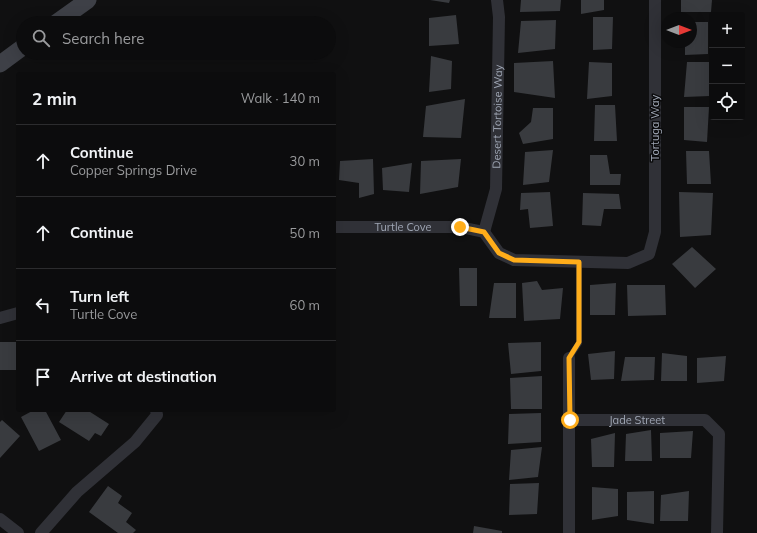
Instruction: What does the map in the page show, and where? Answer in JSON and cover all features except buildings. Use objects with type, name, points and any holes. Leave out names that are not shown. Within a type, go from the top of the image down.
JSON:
[{"type":"main road","points":[[66,16],[88,0]]},
{"type":"main road","points":[[0,64],[16,52]]},
{"type":"street","name":"Desert Tortoise Way","points":[[484,232],[496,189],[499,17],[497,0]]},
{"type":"street","name":"Tortuga Way","points":[[579,262],[628,263],[649,254],[655,232],[655,0]]},
{"type":"street","name":"Turtle Cove","points":[[336,227],[460,227],[484,232]]},
{"type":"street","points":[[484,232],[499,253],[514,260],[579,262]]},
{"type":"street","points":[[0,318],[16,314]]},
{"type":"street","points":[[569,358],[569,533]]},
{"type":"street","points":[[41,533],[77,492],[135,442],[156,415],[156,412]]},
{"type":"street","name":"Jade Street","points":[[570,420],[705,420],[719,434],[717,533]]},
{"type":"street","points":[[0,519],[18,533]]},
{"type":"lane","points":[[569,358],[579,342],[579,262]]},
{"type":"route","points":[[460,227],[484,232],[499,253],[514,260],[579,262],[579,342],[569,358],[570,420]]}]
